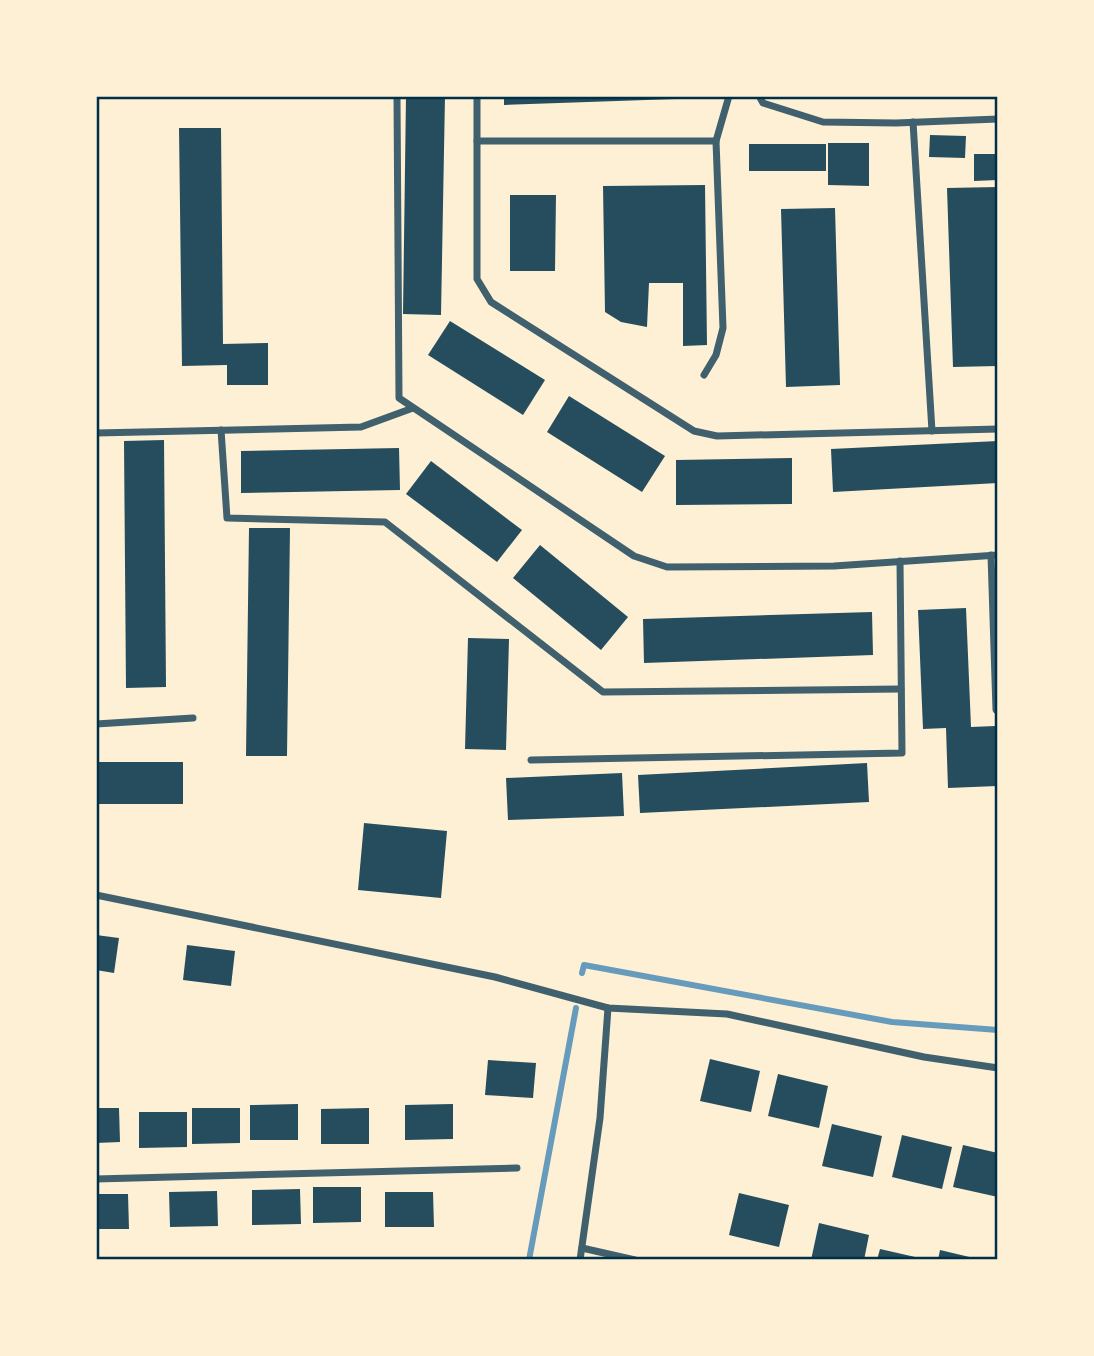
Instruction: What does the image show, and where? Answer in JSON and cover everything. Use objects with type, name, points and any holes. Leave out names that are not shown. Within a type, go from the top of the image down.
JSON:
[{"type":"street","points":[[397,96],[399,398],[634,556],[667,567],[834,566],[994,555],[998,711]]},
{"type":"street","points":[[477,96],[477,279],[491,302],[694,431],[717,436],[998,429]]},
{"type":"street","points":[[704,376],[716,355],[723,328],[716,141],[729,96]]},
{"type":"street","points":[[759,96],[763,103],[823,122],[998,119]]},
{"type":"street","points":[[914,122],[932,430]]},
{"type":"street","points":[[477,141],[716,141]]},
{"type":"street","points":[[96,433],[361,427],[413,408]]},
{"type":"street","points":[[220,430],[227,518],[385,522],[603,692],[901,690]]},
{"type":"street","points":[[531,760],[902,753],[900,561]]},
{"type":"street","points":[[96,724],[193,718]]},
{"type":"street","points":[[96,895],[495,977],[608,1008],[727,1014],[924,1057],[998,1068]]},
{"type":"street","points":[[580,1260],[600,1118],[608,1008]]},
{"type":"street","points":[[96,1179],[517,1168]]},
{"type":"street","points":[[582,1248],[635,1260]]},
{"type":"building","points":[[406,96],[445,96],[441,315],[403,314]]},
{"type":"building","points":[[504,96],[675,96],[675,99],[504,105]]},
{"type":"building","points":[[179,128],[221,128],[223,344],[268,343],[268,385],[227,385],[227,365],[182,366]]},
{"type":"building","points":[[930,135],[966,136],[965,158],[929,157]]},
{"type":"building","points":[[828,143],[869,143],[869,186],[828,185]]},
{"type":"building","points":[[749,144],[826,144],[826,171],[749,171]]},
{"type":"building","points":[[974,154],[998,154],[998,180],[974,181]]},
{"type":"building","points":[[705,185],[707,345],[683,346],[683,283],[649,283],[647,327],[621,322],[605,312],[603,186]]},
{"type":"building","points":[[998,187],[998,366],[953,367],[947,188]]},
{"type":"building","points":[[510,195],[556,195],[555,271],[510,271]]},
{"type":"building","points":[[835,208],[840,385],[786,387],[781,209]]},
{"type":"building","points":[[450,321],[545,380],[523,415],[428,355]]},
{"type":"building","points":[[569,396],[665,456],[642,492],[547,432]]},
{"type":"building","points":[[164,440],[166,687],[126,688],[124,441]]},
{"type":"building","points":[[998,441],[998,483],[833,492],[831,449]]},
{"type":"building","points":[[399,448],[400,490],[241,493],[241,451]]},
{"type":"building","points":[[792,458],[792,504],[676,505],[676,460]]},
{"type":"building","points":[[431,461],[522,530],[497,562],[406,494]]},
{"type":"building","points":[[249,528],[290,528],[287,756],[246,756]]},
{"type":"building","points":[[540,545],[628,617],[601,650],[513,578]]},
{"type":"building","points":[[966,608],[971,727],[995,726],[997,786],[948,788],[946,728],[923,729],[918,610]]},
{"type":"building","points":[[872,612],[873,655],[644,663],[643,619]]},
{"type":"building","points":[[468,638],[509,639],[506,750],[465,749]]},
{"type":"building","points":[[96,762],[183,762],[183,804],[96,804]]},
{"type":"building","points":[[867,763],[869,802],[640,813],[638,775]]},
{"type":"building","points":[[622,773],[624,816],[508,820],[506,778]]},
{"type":"building","points":[[364,823],[447,831],[441,898],[358,890]]},
{"type":"building","points":[[96,935],[119,938],[114,973],[96,970]]},
{"type":"building","points":[[187,945],[235,951],[231,986],[183,980]]},
{"type":"building","points":[[710,1059],[760,1071],[751,1112],[700,1101]]},
{"type":"building","points":[[488,1060],[536,1063],[533,1098],[485,1095]]},
{"type":"building","points":[[778,1074],[828,1086],[819,1128],[768,1116]]},
{"type":"building","points":[[298,1104],[298,1140],[250,1140],[250,1105]]},
{"type":"building","points":[[453,1104],[453,1139],[405,1140],[405,1105]]},
{"type":"building","points":[[96,1108],[119,1108],[120,1142],[96,1143]]},
{"type":"building","points":[[192,1108],[240,1108],[240,1143],[192,1144]]},
{"type":"building","points":[[369,1108],[369,1144],[321,1144],[321,1109]]},
{"type":"building","points":[[139,1112],[187,1112],[187,1147],[139,1148]]},
{"type":"building","points":[[832,1124],[882,1136],[873,1177],[822,1166]]},
{"type":"building","points":[[902,1135],[952,1147],[942,1189],[892,1177]]},
{"type":"building","points":[[963,1145],[998,1153],[998,1197],[953,1187]]},
{"type":"building","points":[[313,1187],[361,1187],[361,1222],[313,1223]]},
{"type":"building","points":[[300,1189],[301,1224],[252,1225],[252,1190]]},
{"type":"building","points":[[217,1191],[218,1226],[170,1227],[169,1192]]},
{"type":"building","points":[[385,1192],[433,1192],[434,1227],[385,1227]]},
{"type":"building","points":[[739,1193],[789,1205],[779,1247],[729,1235]]},
{"type":"building","points":[[96,1194],[128,1194],[129,1229],[96,1229]]},
{"type":"building","points":[[819,1223],[869,1235],[864,1260],[811,1260]]},
{"type":"building","points":[[880,1249],[924,1259],[924,1260],[877,1260]]},
{"type":"building","points":[[940,1250],[978,1259],[938,1260]]},
{"type":"waterway","points":[[582,973],[584,965],[892,1022],[998,1030]]},
{"type":"waterway","points":[[529,1260],[576,1008]]}]
